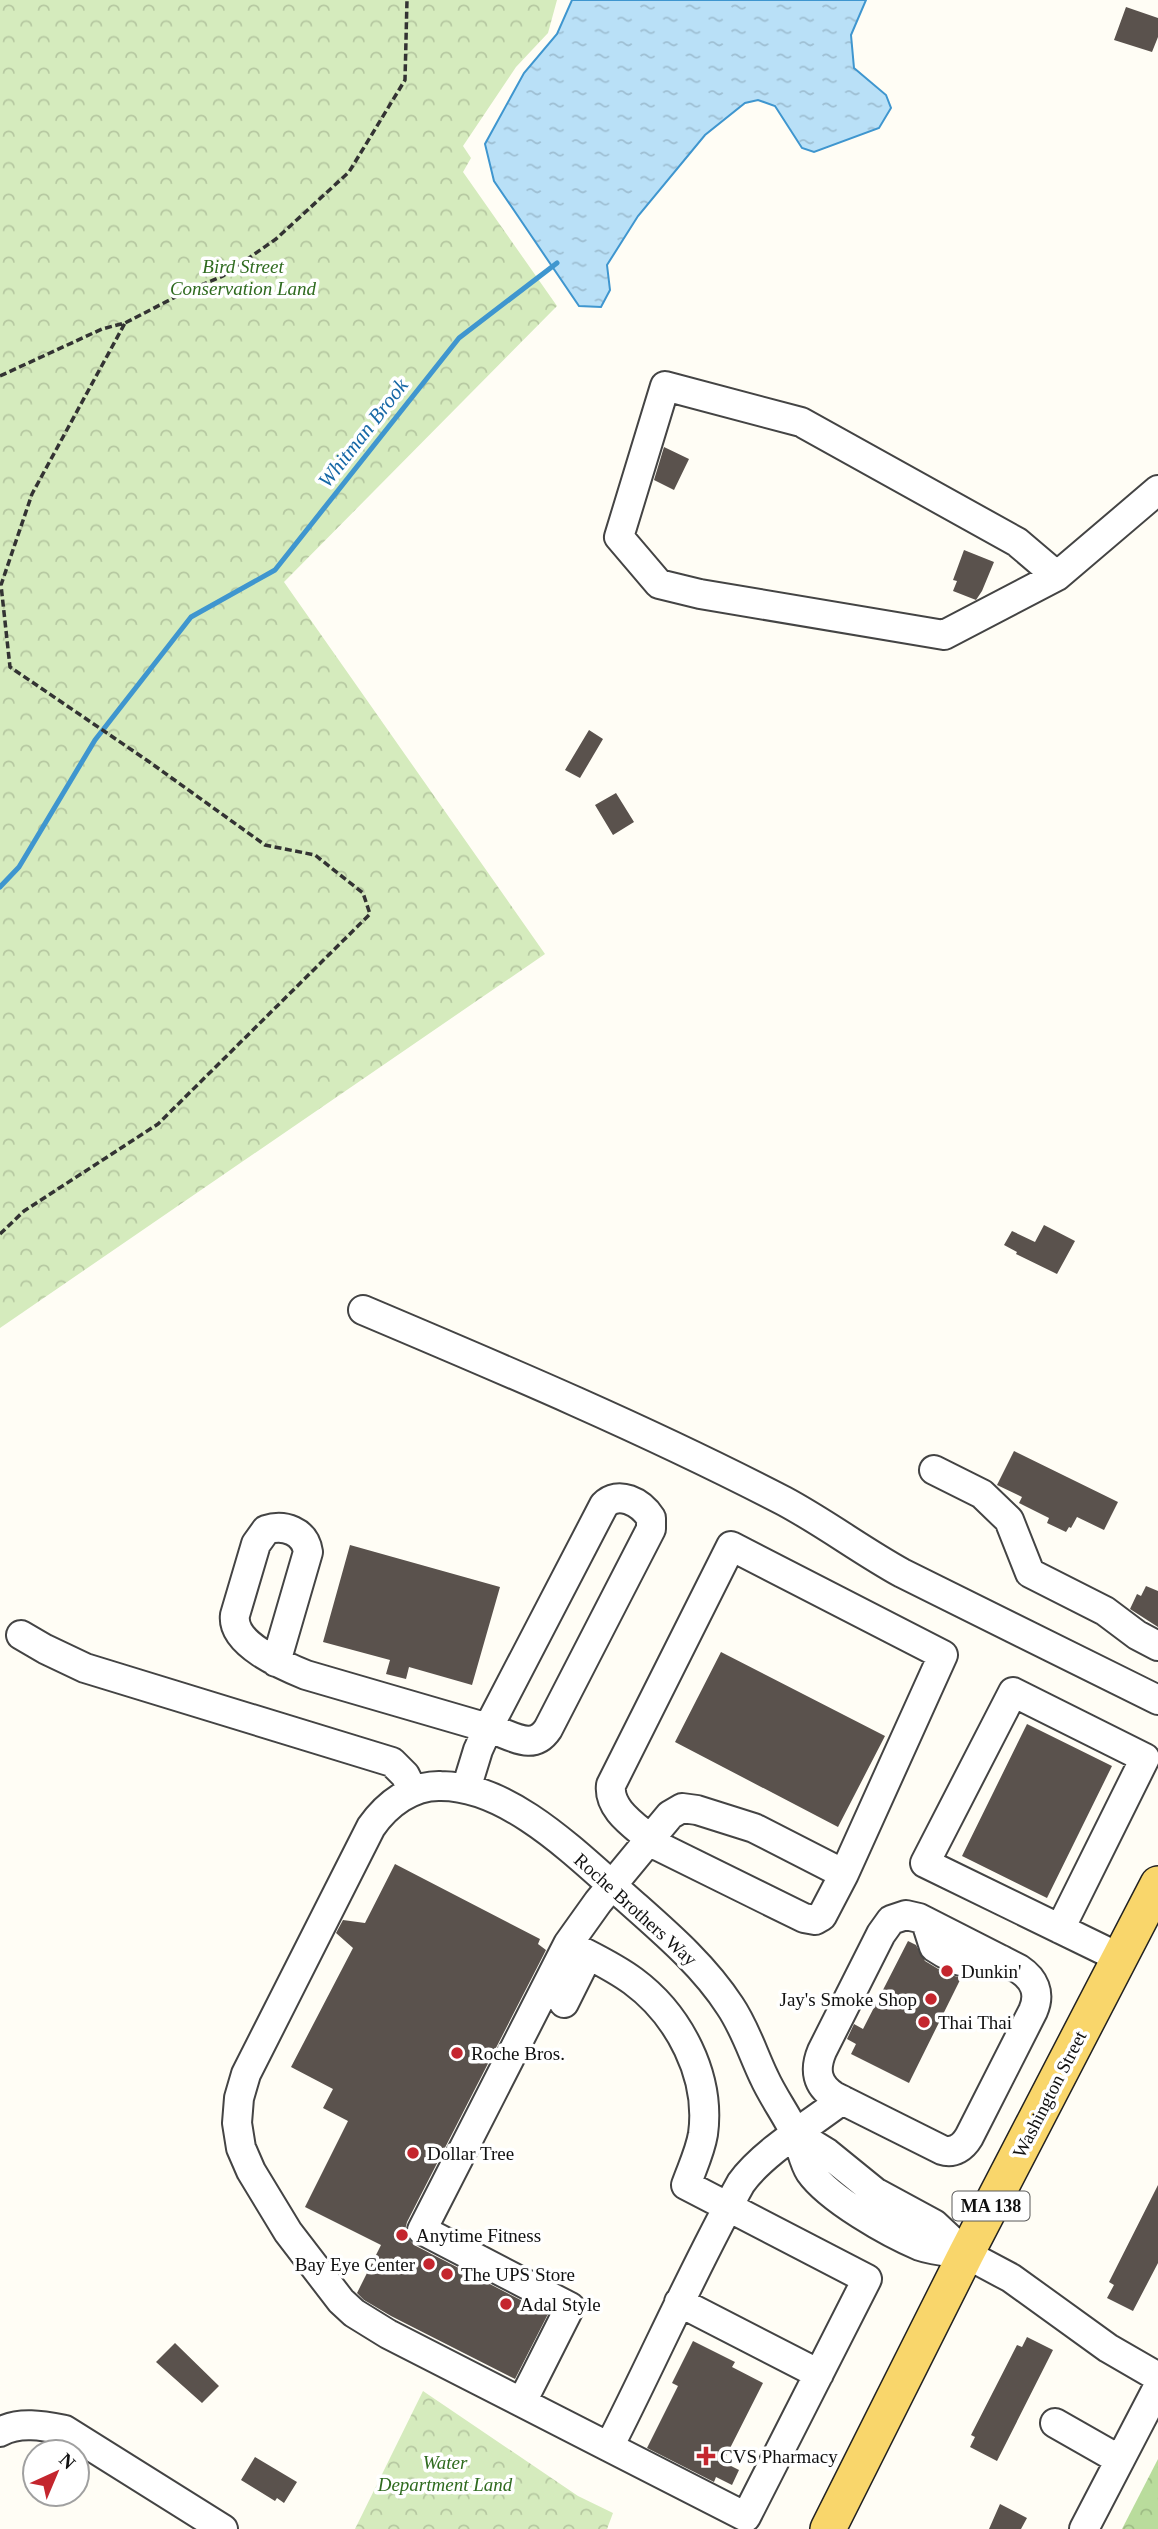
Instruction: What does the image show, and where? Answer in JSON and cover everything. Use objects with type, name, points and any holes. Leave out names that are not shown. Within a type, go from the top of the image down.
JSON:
[{"type":"main road","name":"Washington Street","points":[[828,2529],[966,2254],[1120,1958],[1153,1906]]},
{"type":"street","points":[[1057,576],[1017,542],[801,422],[665,386],[619,537],[659,584],[700,594],[944,635],[1057,576],[1158,490]]},
{"type":"street","points":[[363,1310],[602,1411],[804,1512],[902,1573],[1158,1700]]},
{"type":"street","points":[[934,1470],[982,1494],[1009,1520],[1030,1573],[1105,1611],[1158,1646]]},
{"type":"street","points":[[276,1662],[306,1675],[488,1728],[527,1742],[536,1741],[546,1733],[651,1529],[651,1518],[640,1506],[620,1497],[610,1499],[604,1505],[488,1728],[466,1789]]},
{"type":"street","points":[[731,1546],[943,1655],[844,1874],[819,1919],[811,1920],[669,1853],[650,1839],[616,1807],[610,1795],[611,1785],[731,1546]]},
{"type":"street","points":[[22,1635],[85,1668],[392,1762],[405,1775],[406,1795],[383,1811],[365,1836],[246,2074],[239,2098],[237,2123],[241,2148],[268,2202],[328,2285],[348,2307],[388,2334],[746,2517],[867,2279],[686,2185],[700,2147],[704,2117],[698,2077],[686,2043],[654,1998],[622,1973],[578,1950]]},
{"type":"street","points":[[1060,1929],[1145,1758],[1013,1692],[925,1864],[1120,1958]]},
{"type":"street","name":"Roche Brothers Way","points":[[406,1795],[440,1786],[466,1789],[491,1798],[530,1819],[554,1836],[685,1951],[721,1993],[737,2017],[764,2078],[796,2134],[810,2172],[873,2222],[921,2246],[966,2254],[1010,2278],[1108,2348],[1158,2377]]},
{"type":"street","points":[[522,2402],[570,2307],[422,2230],[612,1885],[670,1815],[682,1808],[690,1808],[754,1828],[844,1874]]},
{"type":"street","points":[[906,1915],[926,1922],[1002,1960],[1029,1977],[1035,1986],[1037,2001],[963,2145],[950,2151],[942,2150],[842,2100],[828,2092],[816,2069],[819,2058],[858,1991],[881,1934],[891,1920],[906,1915]]},
{"type":"street","points":[[564,2003],[578,1950]]},
{"type":"street","points":[[609,2447],[727,2208],[751,2170],[842,2100]]},
{"type":"street","points":[[679,2302],[819,2374]]},
{"type":"street","points":[[1084,2529],[1158,2387]]},
{"type":"street","points":[[1055,2423],[1120,2460]]},
{"type":"street","points":[[0,2432],[9,2427],[39,2425],[65,2430],[223,2529]]},
{"type":"path","points":[[0,376],[102,329],[125,323],[234,268],[276,239],[349,172],[405,80],[407,0]]},
{"type":"path","points":[[0,1234],[24,1211],[159,1124],[370,914],[363,893],[314,855],[265,845],[10,667],[1,585],[32,494],[125,323]]},
{"type":"green space","name":"Bird Street Conservation Land","points":[[0,0],[557,0],[548,33],[516,67],[463,146],[471,158],[463,172],[557,306],[284,582],[545,954],[0,1328]]},
{"type":"green space","name":"Water Department Land","points":[[423,2391],[578,2496],[613,2513],[607,2529],[355,2529]]},
{"type":"green space","points":[[1158,2459],[1158,2529],[1122,2529]]},
{"type":"water","points":[[572,0],[866,0],[851,35],[854,68],[886,95],[891,108],[879,128],[814,152],[802,148],[775,106],[758,100],[745,103],[705,135],[638,216],[607,265],[610,290],[601,307],[579,306],[494,181],[485,144],[524,73],[557,34]]},
{"type":"building","points":[[1126,7],[1158,18],[1158,37],[1152,52],[1114,40]]},
{"type":"building","points":[[664,447],[689,459],[674,490],[654,480]]},
{"type":"building","points":[[964,550],[994,562],[976,600],[953,591],[957,581],[953,580]]},
{"type":"building","points":[[589,730],[603,739],[580,778],[565,770]]},
{"type":"building","points":[[616,793],[634,822],[613,835],[595,805]]},
{"type":"building","points":[[1044,1225],[1075,1241],[1057,1274],[1016,1254],[1017,1252],[1004,1245],[1012,1231],[1035,1242]]},
{"type":"building","points":[[1014,1451],[1118,1502],[1104,1530],[1077,1517],[1066,1532],[1047,1523],[1049,1518],[1019,1503],[1022,1497],[997,1485]]},
{"type":"building","points":[[350,1545],[500,1587],[472,1685],[409,1667],[406,1679],[386,1674],[390,1660],[323,1642]]},
{"type":"building","points":[[1146,1586],[1158,1591],[1158,1627],[1130,1609],[1137,1594],[1141,1596]]},
{"type":"building","points":[[721,1652],[885,1736],[838,1827],[675,1742]]},
{"type":"building","points":[[1027,1724],[1112,1766],[1047,1898],[962,1856]]},
{"type":"building","points":[[395,1864],[540,1939],[538,1944],[546,1950],[405,2230],[414,2245],[548,2314],[515,2379],[364,2300],[357,2293],[381,2245],[305,2207],[348,2121],[323,2108],[333,2089],[291,2067],[353,1948],[336,1933],[343,1920],[365,1923]]},
{"type":"building","points":[[908,1941],[916,1945],[925,1961],[945,1973],[961,1978],[909,2083],[851,2054],[856,2044],[847,2039],[854,2024],[863,2029]]},
{"type":"building","points":[[1158,2185],[1158,2263],[1133,2311],[1107,2298],[1114,2285],[1109,2282]]},
{"type":"building","points":[[1027,2337],[1053,2350],[997,2461],[970,2447],[975,2437],[971,2435],[1017,2345],[1022,2347]]},
{"type":"building","name":"CVS Pharmacy","points":[[693,2341],[735,2362],[732,2367],[763,2383],[723,2462],[739,2470],[732,2485],[716,2477],[714,2482],[647,2448],[678,2386],[672,2383]]},
{"type":"building","points":[[175,2343],[219,2386],[202,2403],[156,2362]]},
{"type":"building","points":[[255,2457],[297,2482],[284,2503],[277,2498],[275,2501],[241,2480]]},
{"type":"building","points":[[1000,2504],[1027,2518],[1021,2529],[989,2529]]},
{"type":"waterway","name":"Whitman Brook","points":[[0,887],[19,867],[95,740],[191,617],[275,570],[459,338],[557,263]]},
{"type":"place","name":"Dunkin'","points":[[947,1971]]},
{"type":"place","name":"Jay's Smoke Shop","points":[[931,1999]]},
{"type":"place","name":"Thai Thai","points":[[924,2022]]},
{"type":"place","name":"Roche Bros.","points":[[457,2053]]},
{"type":"place","name":"Dollar Tree","points":[[413,2153]]},
{"type":"place","name":"Anytime Fitness","points":[[402,2235]]},
{"type":"place","name":"Bay Eye Center","points":[[429,2264]]},
{"type":"place","name":"The UPS Store","points":[[447,2274]]},
{"type":"place","name":"Adal Style","points":[[506,2304]]},
{"type":"place","name":"CVS Pharmacy","points":[[706,2456]]}]
